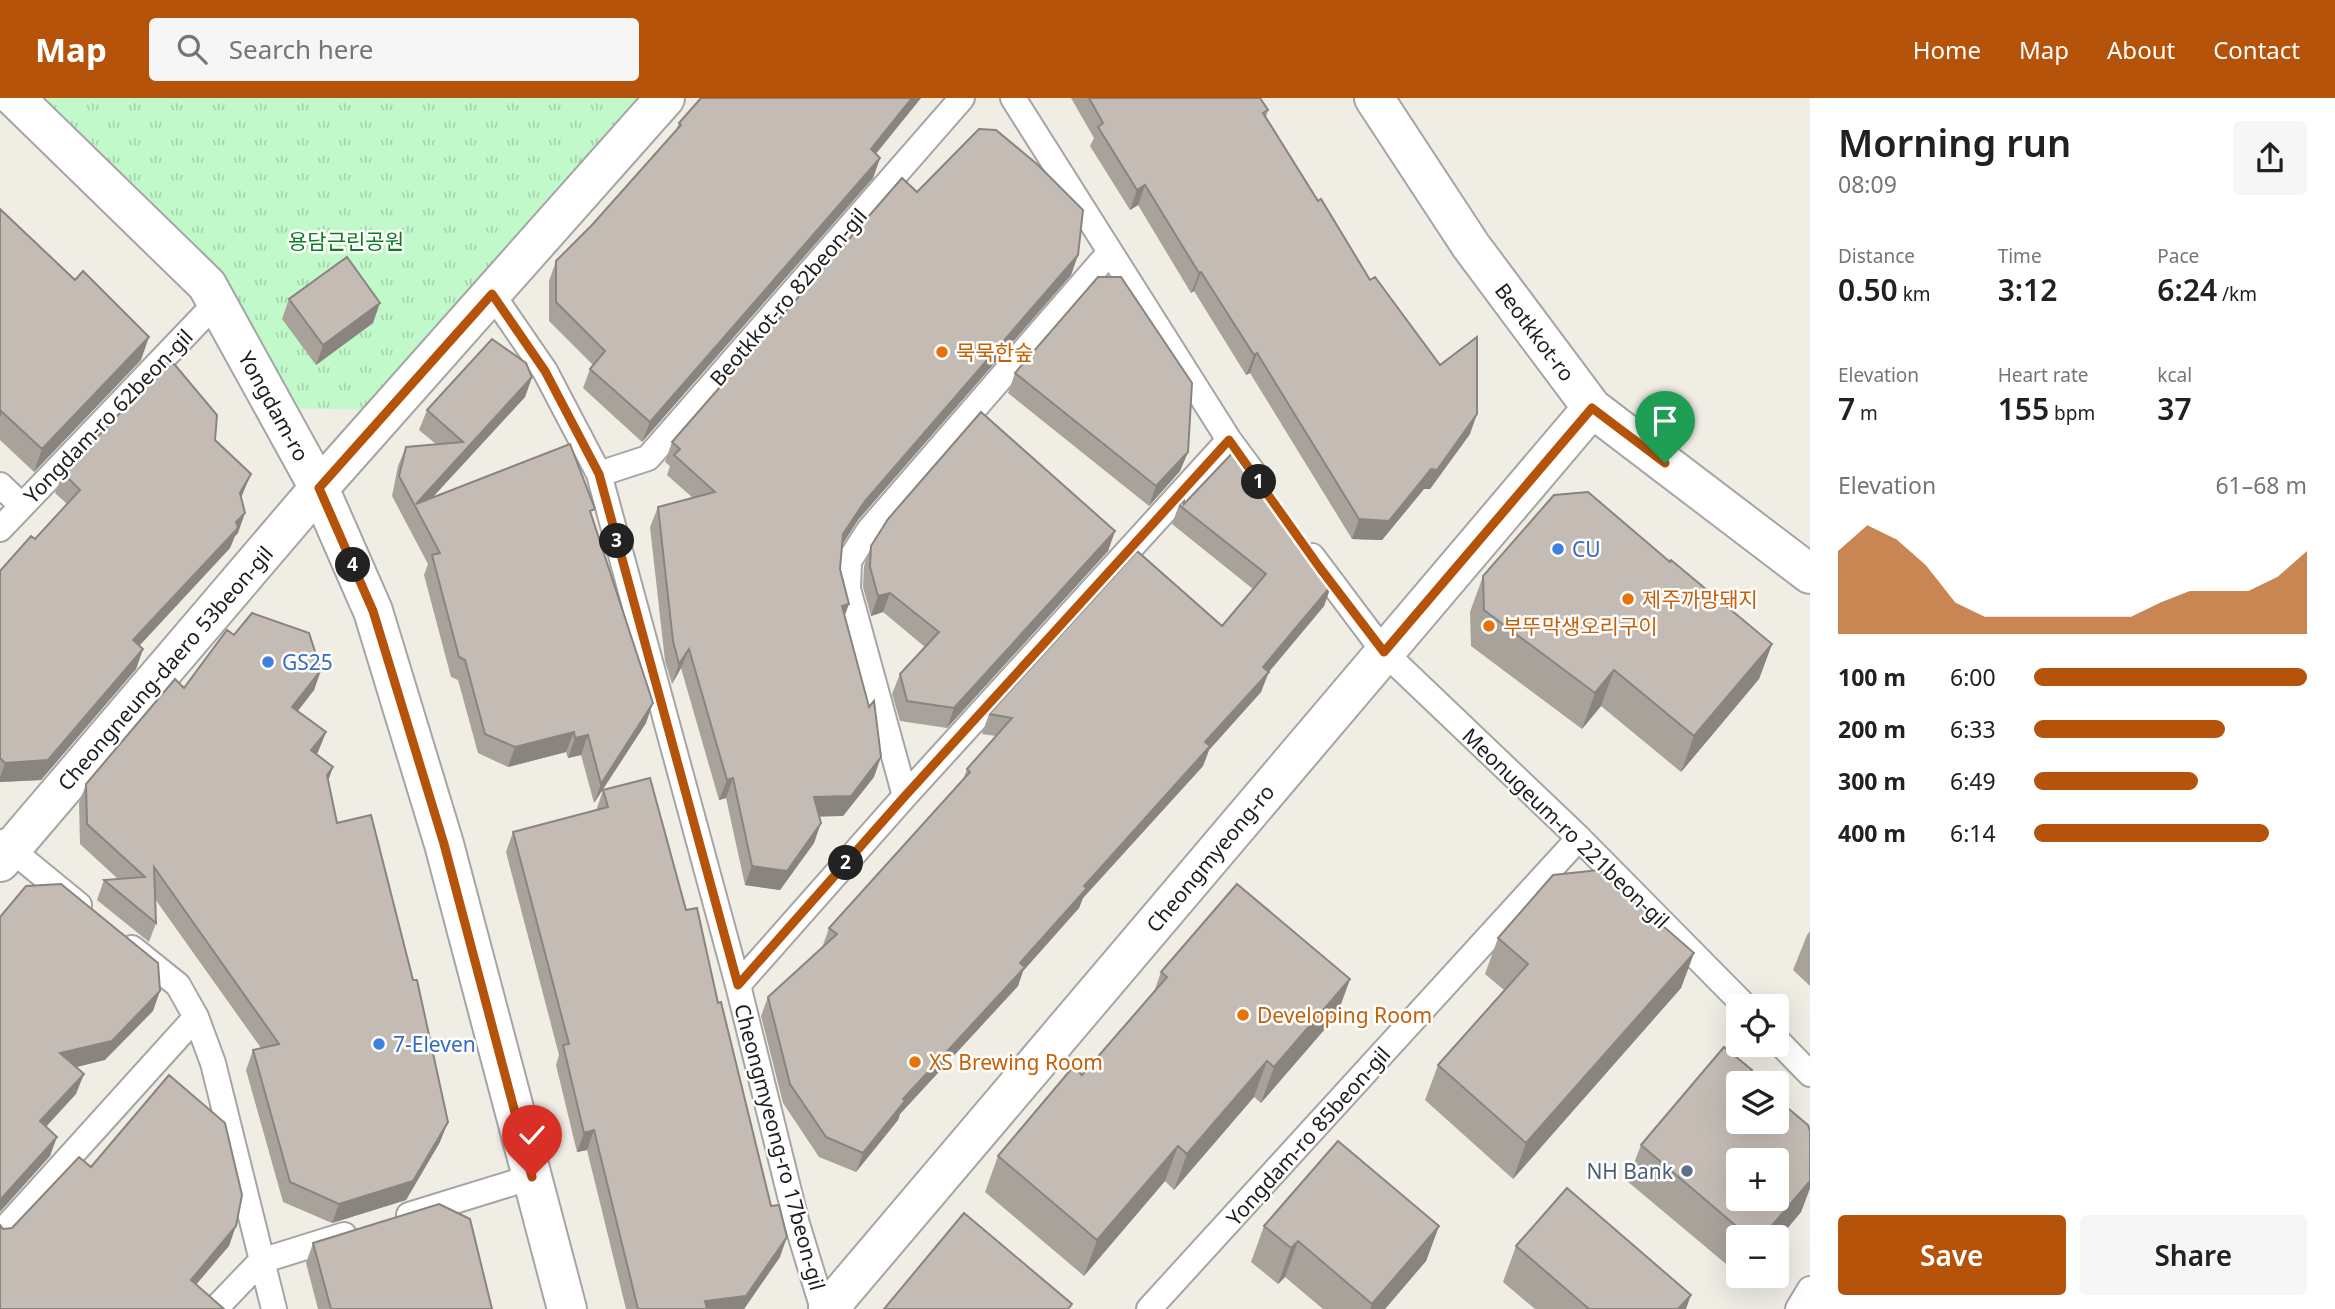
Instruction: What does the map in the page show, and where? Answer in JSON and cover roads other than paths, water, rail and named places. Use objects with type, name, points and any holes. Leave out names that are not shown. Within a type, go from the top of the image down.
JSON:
[{"type":"street","name":"Yongdam-ro","points":[[15,98],[207,285],[319,488],[373,611],[444,844],[566,1309]]},
{"type":"street","name":"Cheongneung-daero 53beon-gil","points":[[4,850],[319,488],[665,98]]},
{"type":"street","name":"Beotkkot-ro","points":[[1374,98],[1471,246],[1592,408],[1810,574]]},
{"type":"street","name":"Cheongmyeong-ro","points":[[828,1309],[1592,408]]},
{"type":"lane","name":"Beotkkot-ro 82beon-gil","points":[[599,474],[648,458],[962,98]]},
{"type":"lane","points":[[1013,98],[1229,440],[1267,493]]},
{"type":"lane","points":[[905,796],[848,589],[849,561],[869,530],[1110,252]]},
{"type":"lane","name":"Cheongmyeong-ro 17beon-gil","points":[[492,294],[545,371],[599,474],[738,985],[797,1224],[822,1309]]},
{"type":"lane","name":"Yongdam-ro 62beon-gil","points":[[0,529],[216,303]]},
{"type":"lane","name":"Cheongmyeong-ro 17beon-gil","points":[[738,985],[905,796],[1229,440]]},
{"type":"lane","points":[[0,485],[22,506]]},
{"type":"lane","name":"Meonugeum-ro 221beon-gil","points":[[1298,536],[1384,652],[1580,838],[1733,994]]},
{"type":"lane","name":"Yongdam-ro 85beon-gil","points":[[1149,1309],[1580,838]]},
{"type":"lane","name":"Cheongneung-daero 53beon-gil","points":[[4,850],[94,917]]},
{"type":"lane","points":[[115,934],[178,985],[195,1017],[213,1063],[274,1309]]},
{"type":"lane","points":[[0,1234],[195,1017]]},
{"type":"lane","points":[[1789,1052],[1810,1074]]},
{"type":"lane","points":[[390,1221],[532,1177]]},
{"type":"lane","points":[[215,1309],[261,1261],[364,1229]]},
{"type":"lane","points":[[1798,1309],[1810,1289]]},
{"type":"place","name":"묵묵한숲","points":[[942,352]]},
{"type":"place","name":"CU","points":[[1558,549]]},
{"type":"place","name":"제주까망돼지","points":[[1628,599]]},
{"type":"place","name":"부뚜막생오리구이","points":[[1489,626]]},
{"type":"place","name":"GS25","points":[[268,662]]},
{"type":"place","name":"Developing Room","points":[[1243,1015]]},
{"type":"place","name":"7-Eleven","points":[[379,1044]]},
{"type":"place","name":"XS Brewing Room","points":[[915,1062]]},
{"type":"place","name":"NH Bank","points":[[1687,1171]]},
{"type":"park label","name":"용담근린공원","points":[[346,241]]}]
